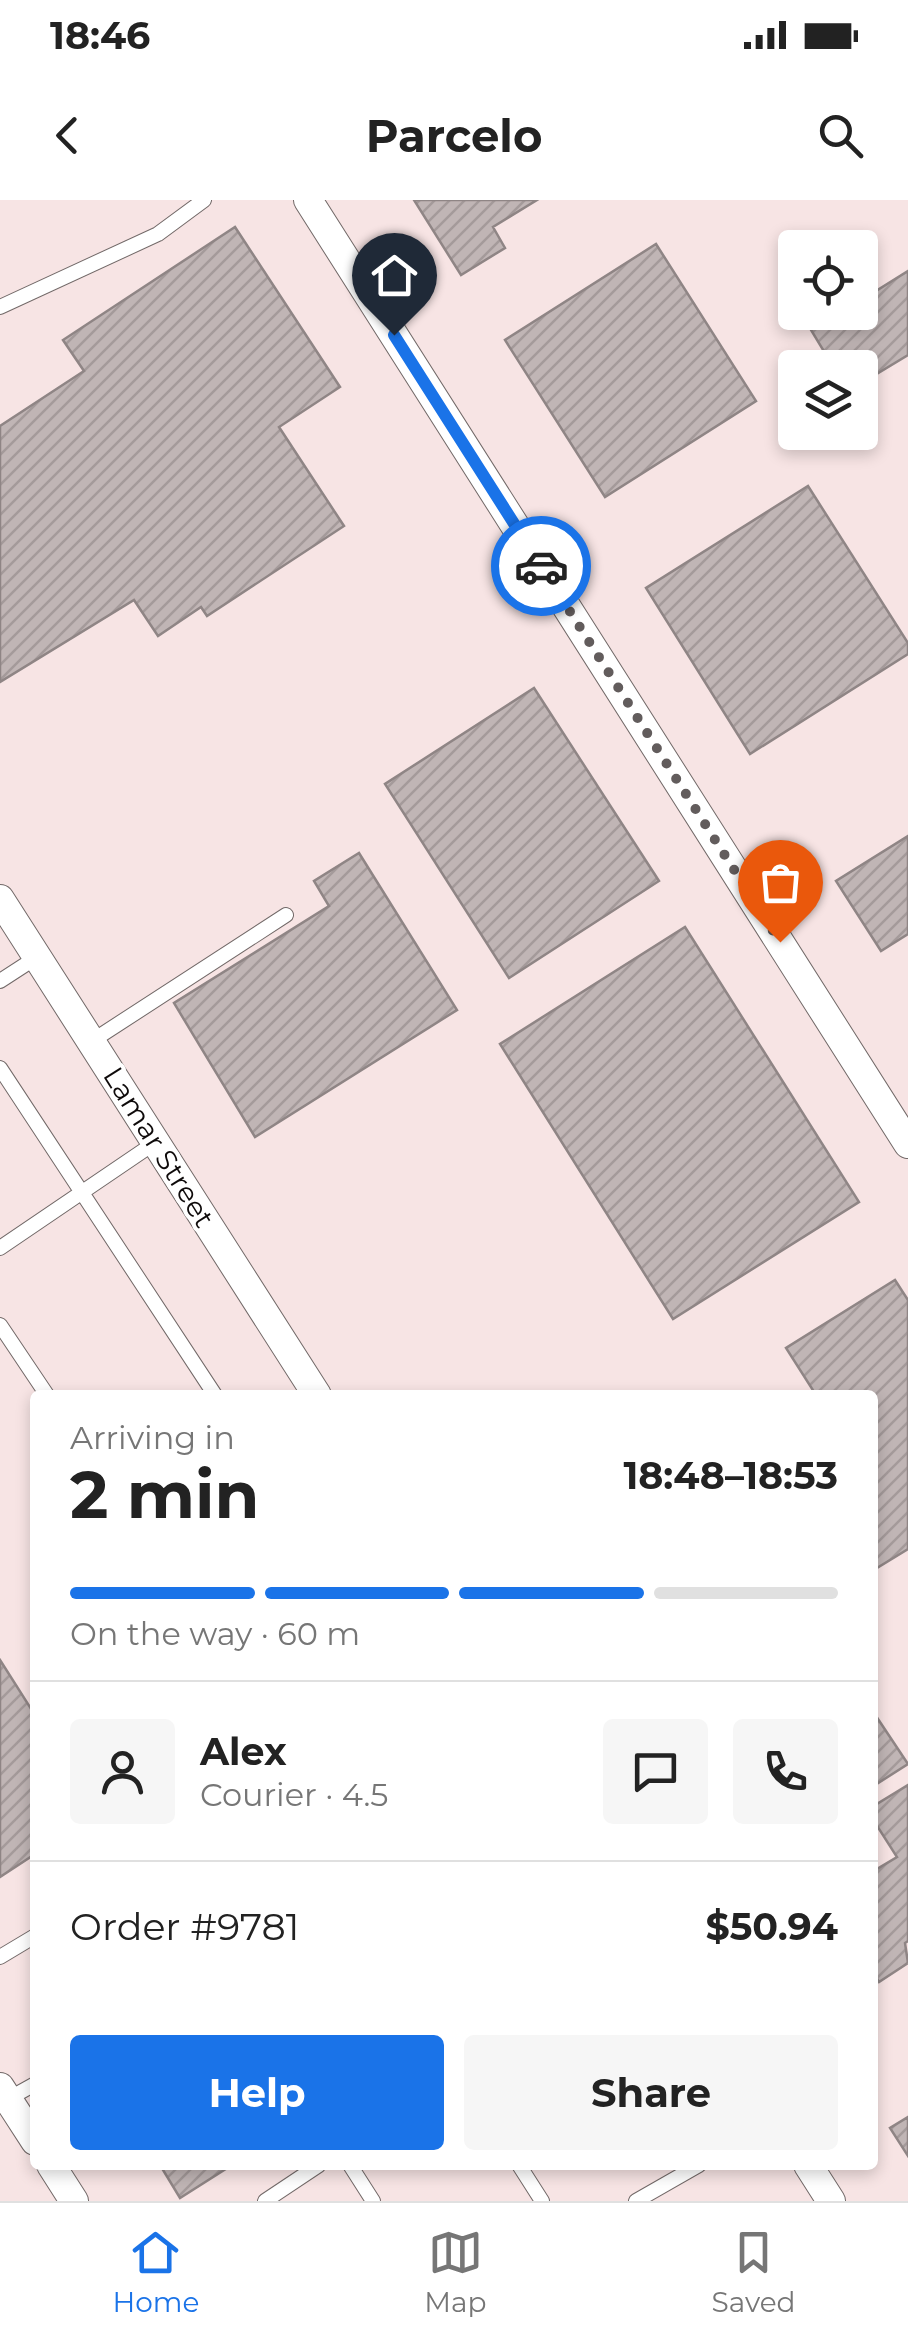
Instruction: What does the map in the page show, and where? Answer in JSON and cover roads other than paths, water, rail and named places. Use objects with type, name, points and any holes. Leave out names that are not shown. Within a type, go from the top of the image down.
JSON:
[{"type":"street","points":[[308,200],[908,1144]]},
{"type":"street","name":"Lamar Street","points":[[0,899],[314,1390]]},
{"type":"street","points":[[4,2093],[30,2133]]},
{"type":"street","points":[[54,2170],[74,2201]]},
{"type":"street","points":[[811,2170],[831,2201]]},
{"type":"lane","points":[[0,307],[158,234],[204,200]]},
{"type":"lane","points":[[92,1041],[286,915]]},
{"type":"lane","points":[[0,981],[37,957]]},
{"type":"lane","points":[[0,1068],[211,1390]]},
{"type":"lane","points":[[0,1248],[156,1142]]},
{"type":"lane","points":[[0,1325],[43,1390]]},
{"type":"lane","points":[[0,1957],[30,1939]]},
{"type":"lane","points":[[4,2093],[30,2085]]},
{"type":"lane","points":[[265,2201],[312,2170]]},
{"type":"lane","points":[[353,2170],[373,2201]]},
{"type":"lane","points":[[522,2170],[542,2201]]},
{"type":"lane","points":[[636,2201],[690,2170]]}]
